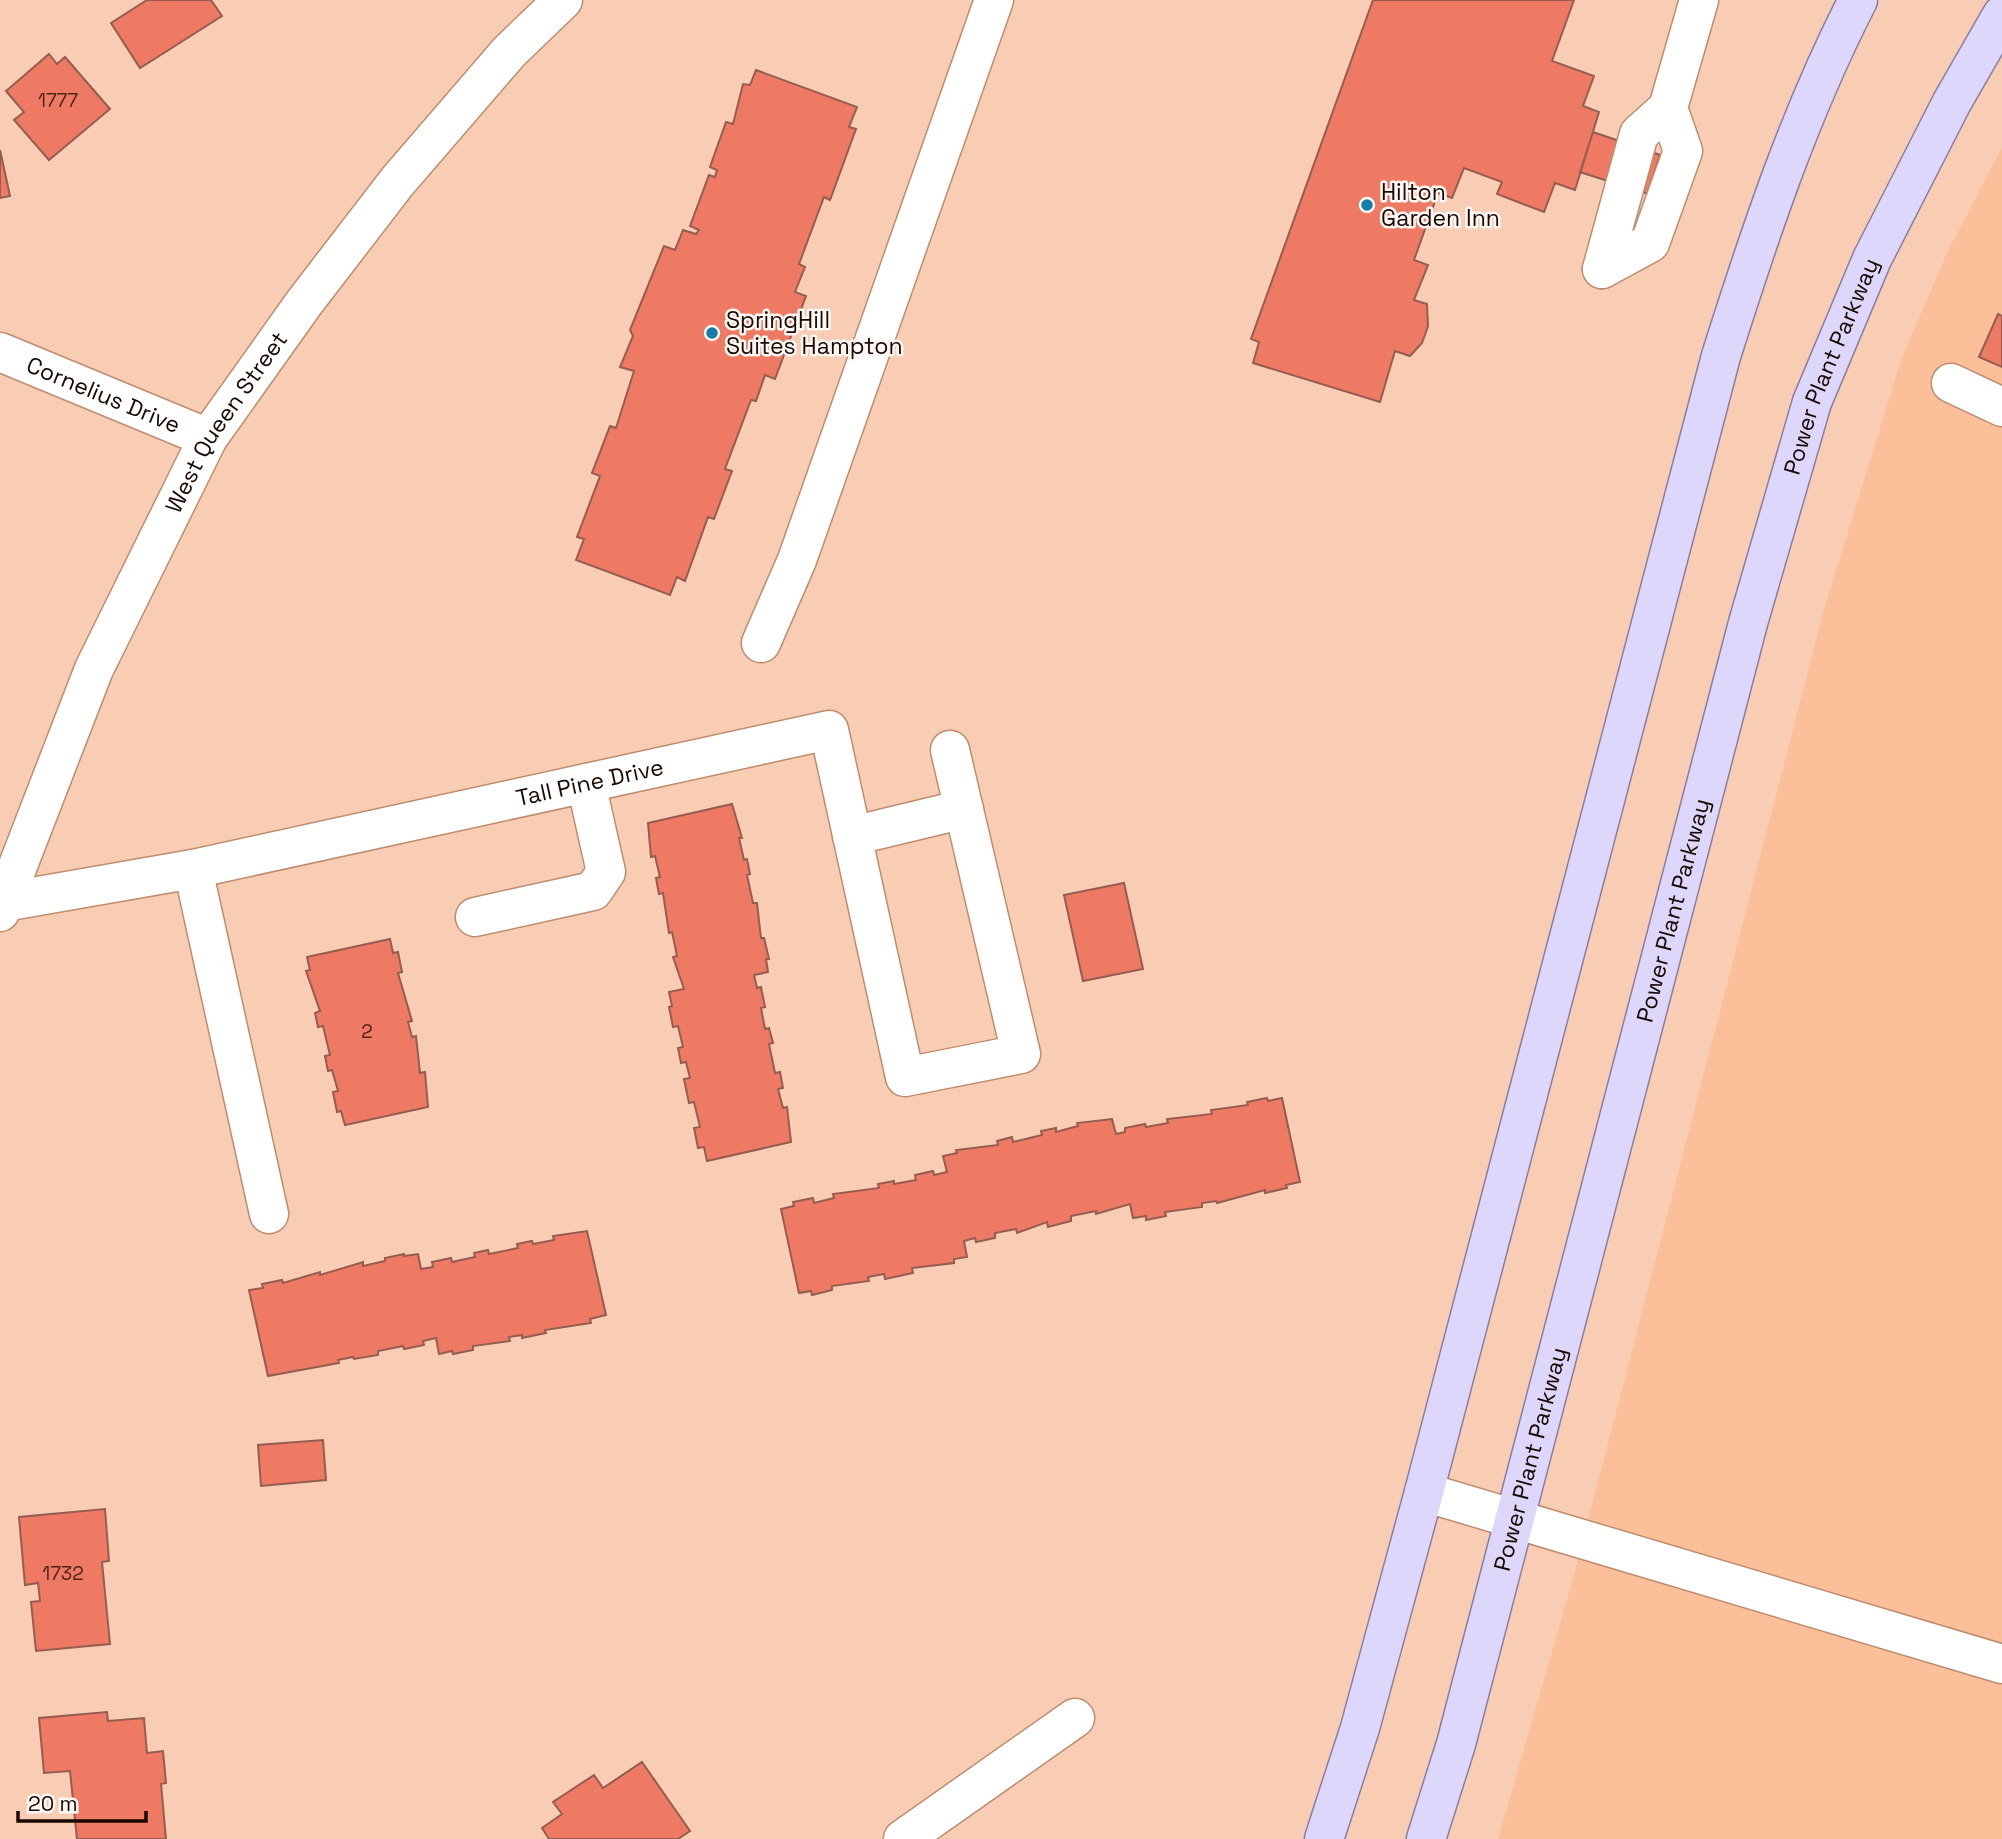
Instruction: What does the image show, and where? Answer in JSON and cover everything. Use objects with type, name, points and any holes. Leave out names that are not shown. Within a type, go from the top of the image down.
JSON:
[{"type":"main road","points":[[1324,1839],[1360,1728],[1721,356],[1771,198],[1830,55],[1858,0]]},
{"type":"main road","name":"Power Plant Parkway","points":[[1426,1839],[1456,1744],[1748,624],[1812,402],[1872,259],[1952,102],[2002,15]]},
{"type":"street","name":"West Queen Street","points":[[2,907],[94,669],[208,438],[304,303],[397,182],[509,52],[563,0]]},
{"type":"street","points":[[761,643],[797,560],[993,0]]},
{"type":"street","points":[[1668,108],[1699,0]]},
{"type":"street","name":"Cornelius Drive","points":[[0,352],[208,438]]},
{"type":"street","points":[[1951,383],[2002,407]]},
{"type":"street","name":"Tall Pine Drive","points":[[2,907],[193,869],[829,730],[905,1077],[1020,1054],[964,809]]},
{"type":"street","points":[[852,836],[964,809],[950,750]]},
{"type":"street","points":[[475,917],[593,891],[606,872],[586,783]]},
{"type":"street","points":[[193,869],[269,1214]]},
{"type":"street","points":[[1423,1492],[2002,1664]]},
{"type":"street","points":[[903,1839],[1075,1718]]},
{"type":"shaded area","points":[[2002,147],[2002,1839],[1498,1839],[1572,1582],[1825,606],[1901,360],[1947,253]]},
{"type":"building","points":[[147,0],[211,0],[222,16],[140,68],[111,23]]},
{"type":"building","name":"Hilton Garden Inn","points":[[1373,0],[1574,0],[1552,61],[1594,76],[1583,106],[1599,112],[1575,190],[1555,183],[1544,212],[1497,194],[1502,182],[1464,168],[1452,198],[1438,193],[1414,260],[1428,265],[1414,300],[1427,304],[1428,326],[1422,343],[1410,356],[1395,351],[1380,402],[1253,363],[1259,342],[1251,339]]},
{"type":"building","points":[[49,54],[57,64],[65,57],[110,109],[49,160],[14,120],[24,112],[6,91]]},
{"type":"building","name":"SpringHill Suites Hampton","points":[[756,70],[857,107],[849,127],[856,129],[830,200],[824,197],[799,264],[805,267],[795,292],[806,296],[775,379],[765,375],[756,401],[751,400],[725,469],[732,471],[714,519],[708,517],[685,581],[677,577],[670,595],[576,560],[584,539],[577,537],[600,476],[592,473],[610,426],[616,428],[634,371],[620,367],[633,336],[630,330],[664,246],[675,250],[683,230],[696,234],[699,230],[690,226],[709,175],[715,177],[717,170],[710,167],[726,122],[733,124],[743,84],[750,85]]},
{"type":"building","points":[[1593,132],[1660,155],[1648,194],[1580,172]]},
{"type":"building","points":[[0,150],[10,196],[0,198]]},
{"type":"building","points":[[1998,314],[2002,316],[2002,367],[1979,357]]},
{"type":"building","points":[[732,804],[742,838],[739,838],[744,860],[747,859],[750,874],[747,875],[753,903],[757,903],[761,938],[764,938],[769,959],[766,959],[768,972],[754,975],[757,988],[761,987],[765,1029],[769,1028],[773,1043],[769,1044],[775,1073],[780,1072],[783,1088],[778,1089],[783,1108],[787,1107],[791,1142],[707,1161],[704,1147],[698,1148],[694,1128],[700,1127],[694,1102],[689,1103],[684,1079],[690,1078],[686,1062],[681,1063],[678,1048],[683,1047],[678,1026],[673,1027],[669,1007],[672,1006],[669,992],[684,989],[673,957],[677,956],[672,932],[669,933],[663,893],[659,894],[656,878],[660,877],[655,856],[651,857],[648,823]]},
{"type":"building","points":[[1124,883],[1143,969],[1083,981],[1064,895]]},
{"type":"building","points":[[390,939],[393,953],[398,952],[402,972],[398,973],[412,1021],[408,1022],[412,1037],[416,1036],[420,1073],[425,1072],[428,1107],[345,1125],[341,1111],[337,1112],[333,1092],[338,1091],[332,1070],[328,1071],[325,1056],[330,1055],[323,1026],[318,1027],[315,1013],[320,1011],[306,971],[310,970],[307,957]]},
{"type":"building","points":[[1267,1098],[1268,1101],[1282,1098],[1300,1182],[1286,1185],[1287,1188],[1265,1193],[1265,1190],[1217,1203],[1202,1203],[1202,1207],[1165,1212],[1166,1216],[1146,1220],[1146,1216],[1133,1218],[1130,1204],[1096,1214],[1096,1211],[1071,1216],[1071,1221],[1048,1227],[1047,1222],[1017,1233],[1016,1229],[995,1233],[995,1238],[976,1242],[975,1238],[964,1241],[967,1257],[954,1259],[954,1263],[912,1268],[913,1273],[885,1279],[884,1274],[868,1277],[869,1281],[832,1286],[832,1290],[812,1295],[811,1291],[799,1293],[781,1209],[794,1206],[793,1202],[813,1198],[814,1203],[834,1198],[833,1194],[879,1188],[878,1184],[894,1181],[894,1184],[916,1180],[915,1175],[933,1171],[934,1175],[947,1172],[943,1156],[957,1153],[956,1150],[998,1145],[997,1141],[1012,1137],[1013,1142],[1042,1135],[1041,1131],[1056,1128],[1056,1132],[1078,1126],[1077,1123],[1112,1119],[1116,1134],[1125,1132],[1125,1128],[1145,1124],[1146,1127],[1168,1123],[1167,1119],[1212,1114],[1211,1110],[1248,1105],[1247,1102]]},
{"type":"building","points":[[587,1231],[606,1315],[590,1319],[591,1323],[545,1330],[546,1333],[522,1338],[522,1335],[509,1337],[510,1341],[473,1346],[473,1350],[453,1354],[452,1351],[439,1354],[436,1338],[423,1341],[424,1345],[404,1349],[403,1346],[378,1351],[378,1355],[353,1357],[338,1360],[339,1363],[268,1376],[249,1290],[263,1288],[262,1284],[282,1280],[283,1283],[363,1262],[363,1266],[385,1261],[385,1258],[404,1254],[418,1254],[421,1269],[433,1267],[432,1262],[451,1258],[452,1262],[475,1257],[474,1253],[488,1250],[489,1254],[518,1248],[517,1244],[532,1241],[533,1244],[554,1240],[553,1236]]},
{"type":"building","points":[[323,1440],[326,1480],[261,1486],[258,1445]]},
{"type":"building","points":[[105,1509],[109,1561],[102,1562],[110,1644],[36,1651],[31,1602],[40,1601],[38,1583],[25,1585],[19,1517]]},
{"type":"building","points":[[107,1712],[108,1721],[144,1718],[147,1753],[163,1751],[166,1783],[161,1784],[166,1839],[77,1839],[70,1771],[44,1773],[39,1718]]},
{"type":"building","points":[[642,1762],[690,1831],[678,1839],[549,1839],[542,1828],[562,1814],[553,1802],[594,1775],[603,1788]]},
{"type":"place","name":"Hilton Garden Inn","points":[[1367,205]]},
{"type":"place","name":"SpringHill Suites Hampton","points":[[712,333]]}]
